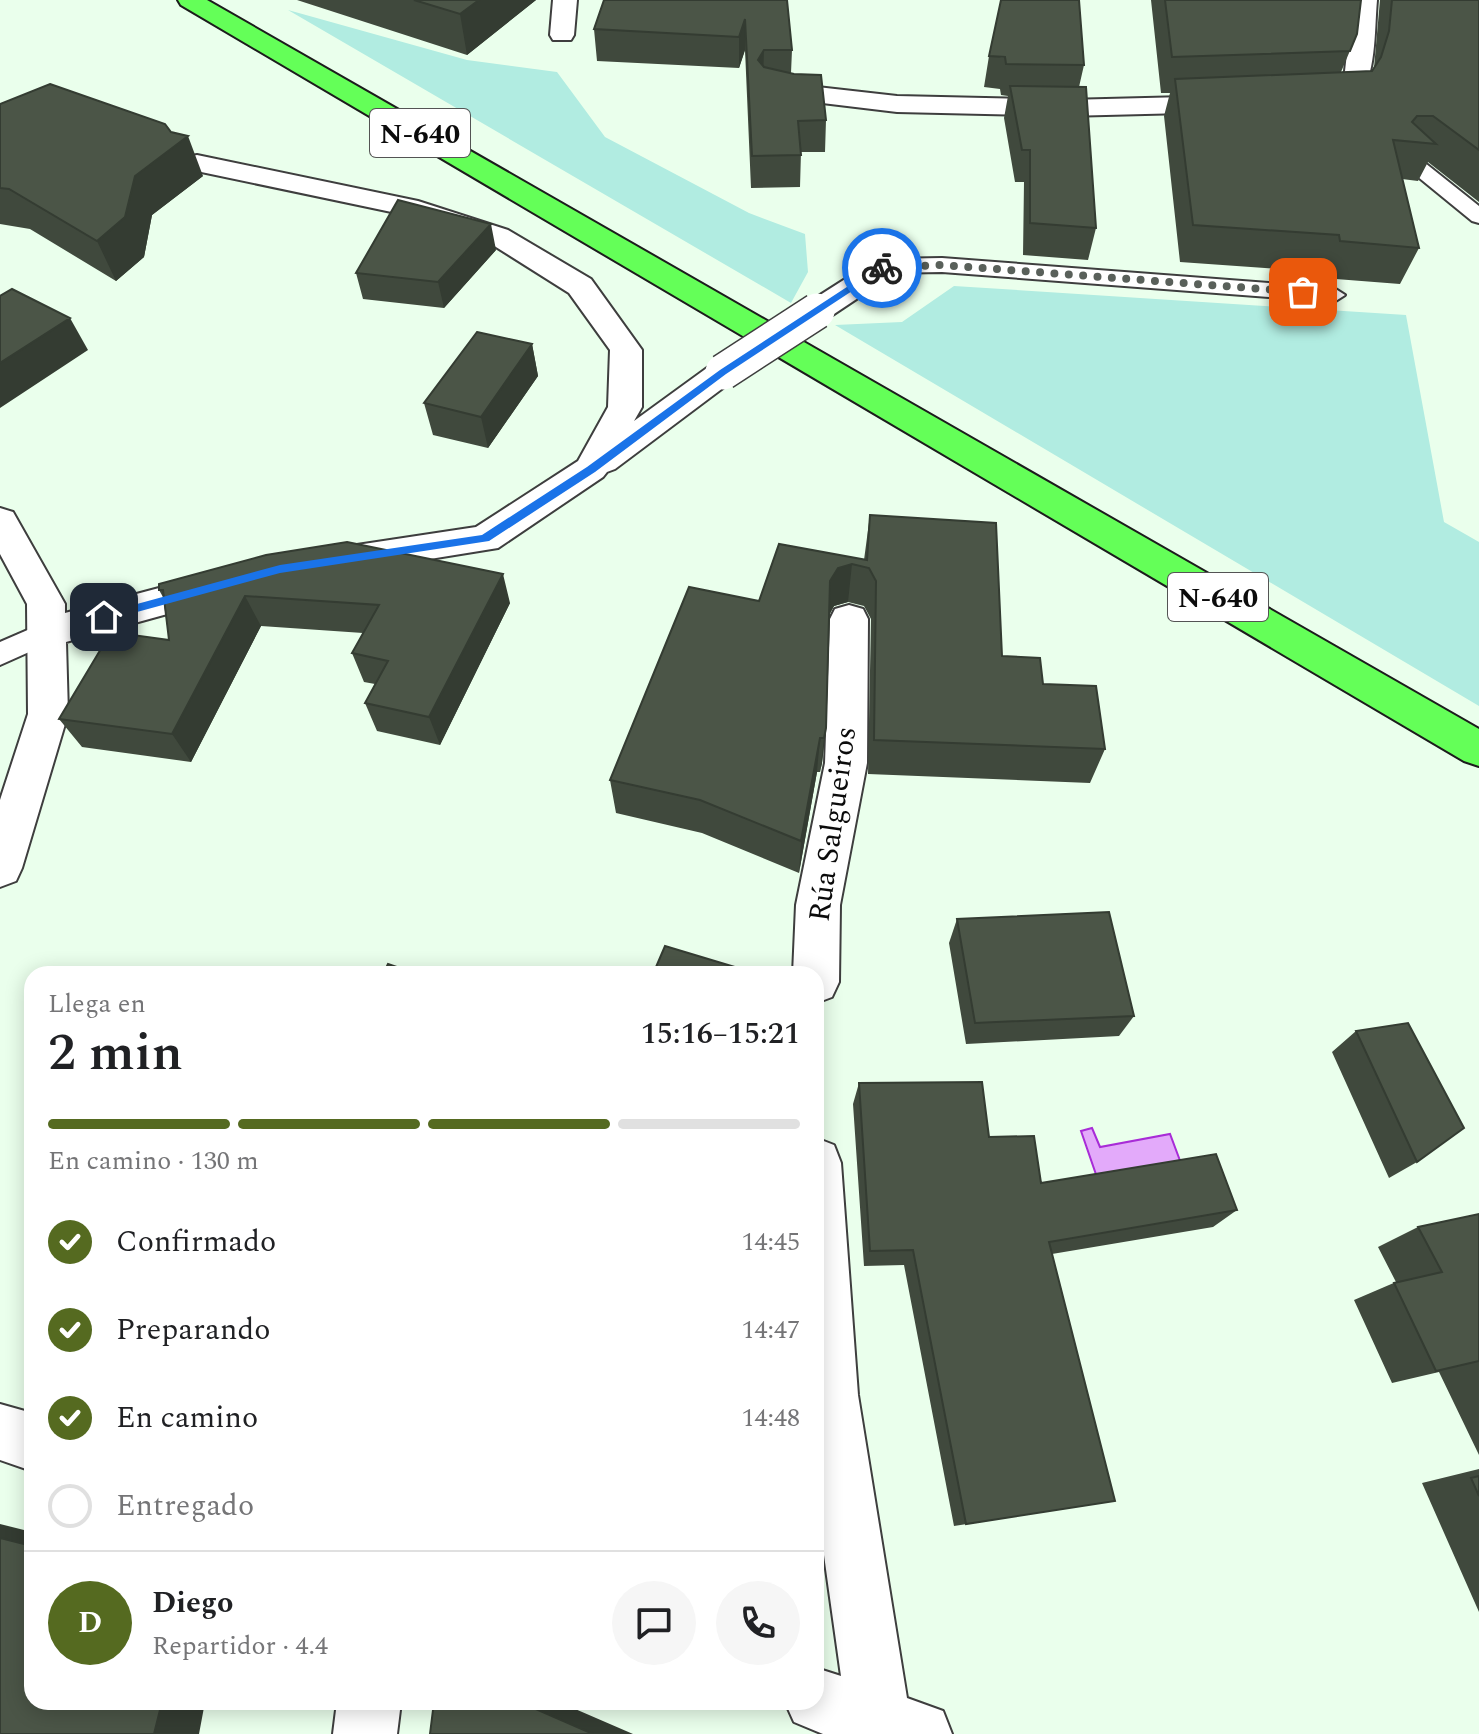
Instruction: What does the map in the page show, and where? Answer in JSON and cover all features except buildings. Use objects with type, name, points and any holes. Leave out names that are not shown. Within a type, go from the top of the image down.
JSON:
[{"type":"highway","name":"N-640","points":[[190,0],[1479,749]]},
{"type":"street","points":[[562,35],[565,0]]},
{"type":"street","points":[[1292,100],[1347,98],[1358,71],[1365,0]]},
{"type":"street","points":[[773,90],[897,104],[1066,108],[1249,103]]},
{"type":"street","points":[[197,163],[408,207],[498,236],[580,286],[626,350],[625,407],[591,469]]},
{"type":"street","points":[[312,564],[485,539],[591,469],[723,372],[886,266]]},
{"type":"street","points":[[0,521],[46,604],[48,714],[0,868]]},
{"type":"street","points":[[46,633],[251,577]]},
{"type":"street","name":"Rúa Salgueiros","points":[[816,966],[818,905],[846,763],[849,619]]},
{"type":"street","points":[[824,1296],[830,1395],[899,1726],[824,1703]]},
{"type":"street","points":[[0,1432],[24,1440]]},
{"type":"street","points":[[365,1734],[368,1710]]},
{"type":"lane","points":[[1408,159],[1479,217]]},
{"type":"lane","points":[[886,266],[942,265],[1334,295]]},
{"type":"lane","points":[[0,654],[46,633]]},
{"type":"shaded area","points":[[288,10],[467,60],[557,72],[605,137],[749,213],[805,234],[808,272],[791,303]]},
{"type":"shaded area","points":[[954,286],[1406,315],[1444,522],[1479,542],[1479,706],[835,325],[902,322]]},
{"type":"shaded area","points":[[1092,1128],[1100,1147],[1170,1134],[1182,1166],[1099,1183],[1081,1131]]},
{"type":"way so far","points":[[882,268],[942,265],[1303,292]]},
{"type":"route","points":[[104,617],[280,569],[485,539],[591,469],[723,372],[882,268]]}]
